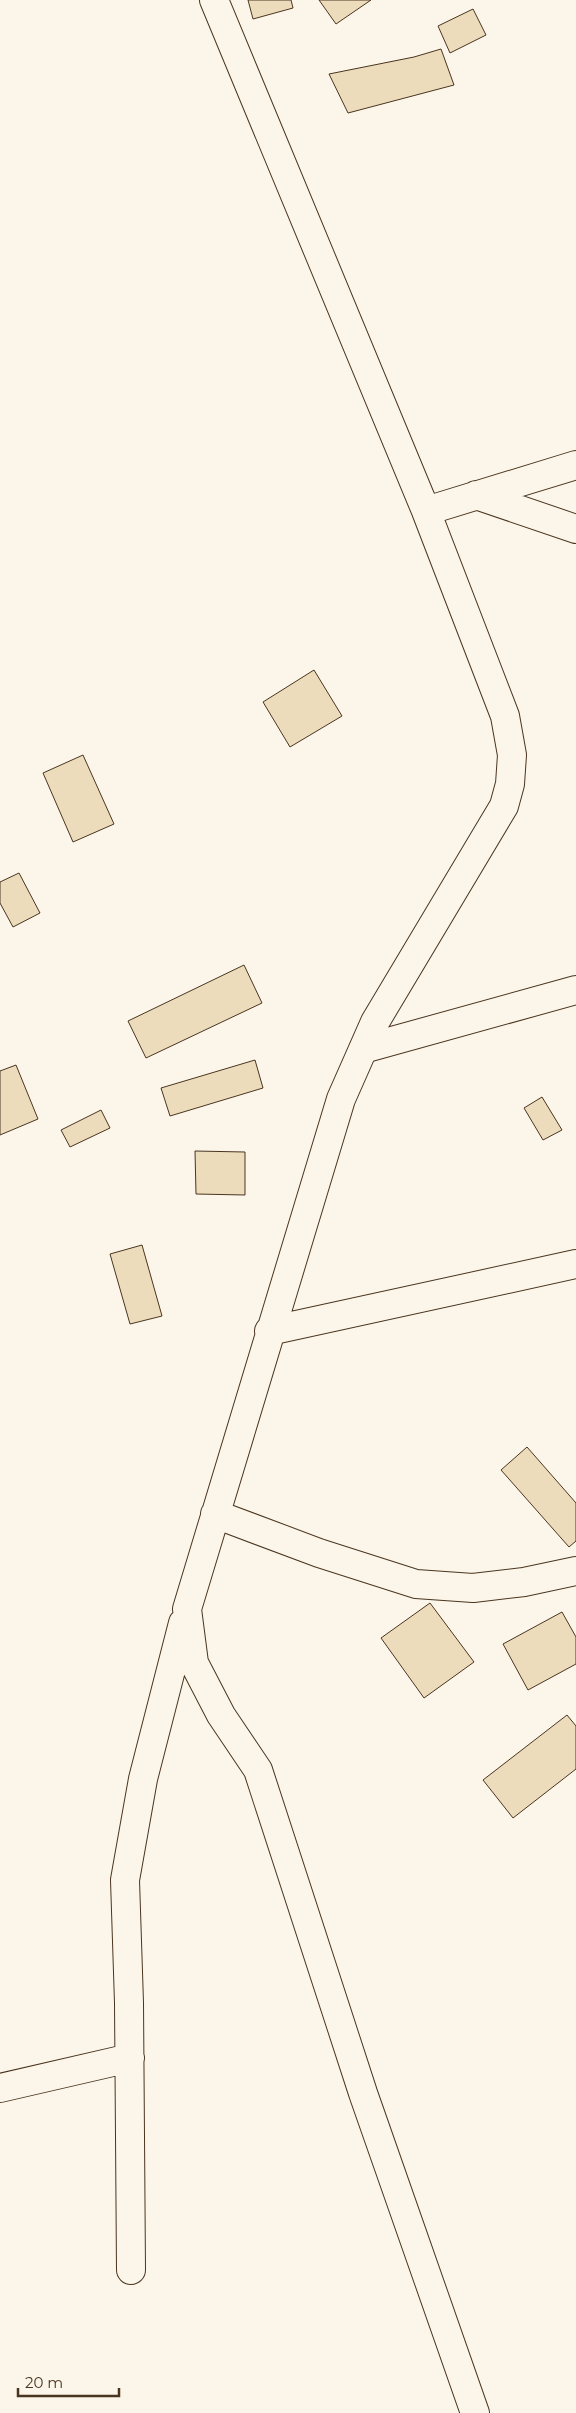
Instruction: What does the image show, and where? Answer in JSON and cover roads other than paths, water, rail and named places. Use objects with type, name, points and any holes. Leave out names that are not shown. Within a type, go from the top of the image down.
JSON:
[{"type":"street","points":[[131,2270],[130,2058],[125,1880],[143,1779],[187,1610],[269,1331],[341,1099],[375,1022],[417,948],[504,806],[510,784],[512,755],[504,716],[426,511],[214,0]]},
{"type":"street","points":[[426,511],[576,465]]},
{"type":"street","points":[[476,495],[576,529]]},
{"type":"street","points":[[362,1049],[576,990]]},
{"type":"street","points":[[269,1331],[576,1264]]},
{"type":"street","points":[[215,1514],[319,1553],[416,1584],[473,1588],[524,1582],[576,1571]]},
{"type":"street","points":[[187,1610],[194,1663],[221,1716],[258,1770],[367,2102],[475,2413]]},
{"type":"street","points":[[0,2088],[130,2058]]}]
